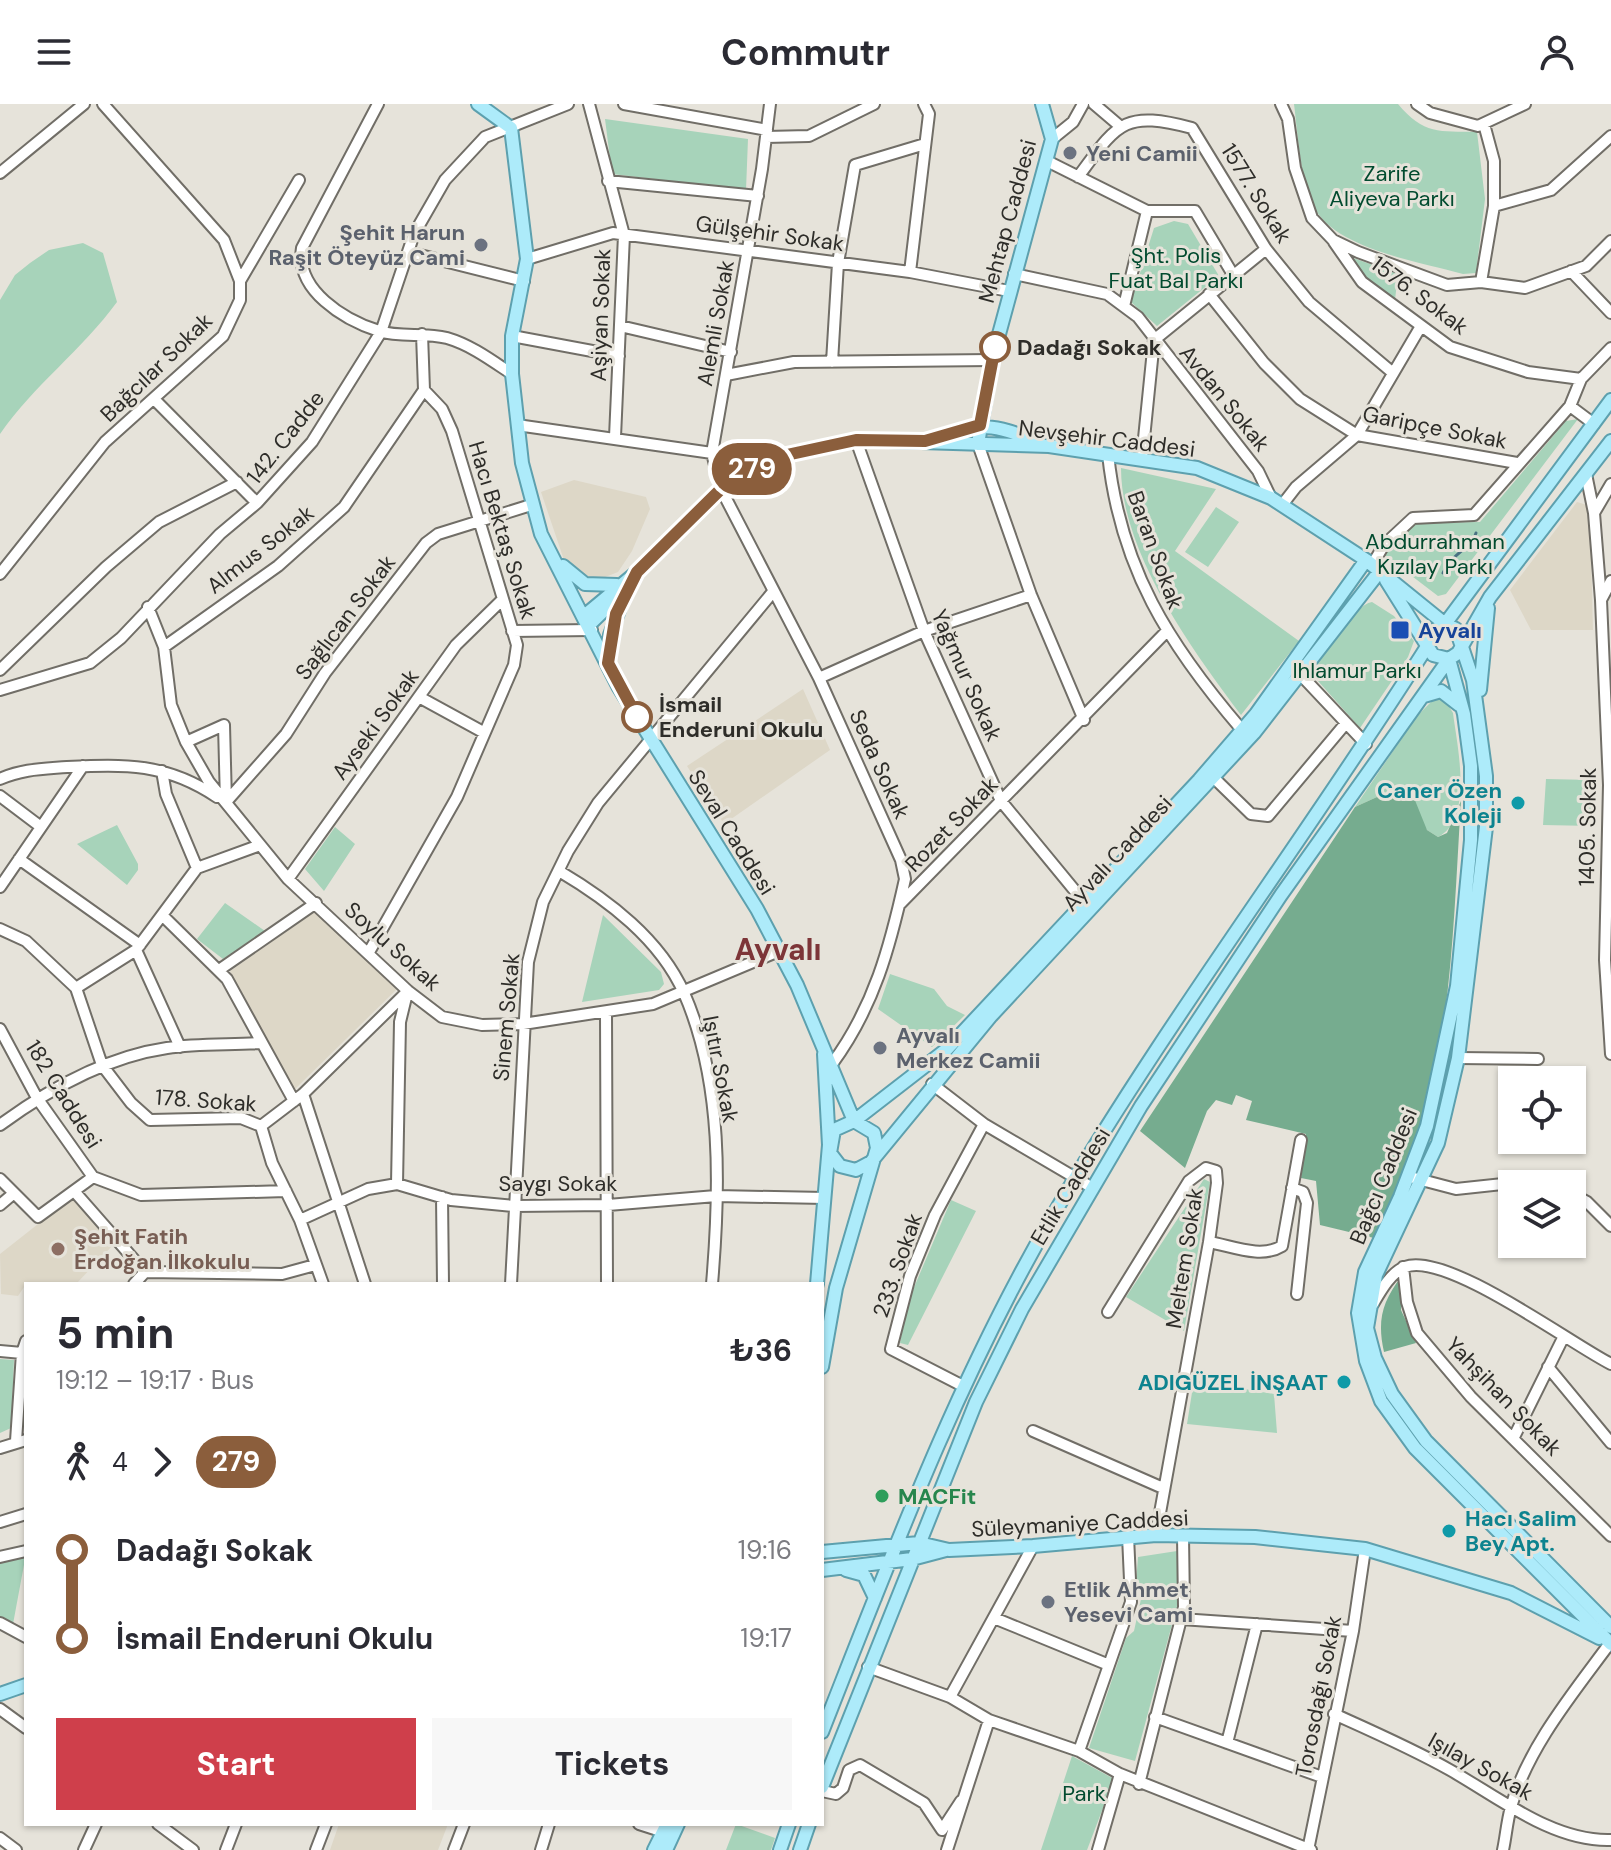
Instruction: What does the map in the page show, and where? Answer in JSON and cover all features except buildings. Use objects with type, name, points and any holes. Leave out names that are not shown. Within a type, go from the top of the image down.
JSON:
[{"type":"main road","points":[[478,104],[511,128]]},
{"type":"main road","name":"Mehtap Caddesi","points":[[978,444],[992,360],[1052,139],[1042,104]]},
{"type":"main road","name":"Seval Caddesi","points":[[511,128],[527,259],[512,336],[512,374],[531,505],[550,552],[608,663],[779,951],[832,1064],[854,1121]]},
{"type":"main road","points":[[987,395],[995,425],[994,445]]},
{"type":"main road","points":[[1611,400],[1445,624],[1434,628],[1428,645],[1438,658],[1449,659],[1458,653],[1490,597],[1611,441]]},
{"type":"main road","points":[[925,441],[980,425],[995,425],[1049,446]]},
{"type":"main road","points":[[588,623],[721,489],[768,459],[856,440],[978,444]]},
{"type":"main road","name":"Nevşehir Caddesi","points":[[978,444],[1049,446],[1197,468],[1277,501],[1373,565],[1445,624]]},
{"type":"main road","points":[[550,552],[585,584],[622,587]]},
{"type":"main road","name":"Nevşehir Caddesi","points":[[1373,565],[1428,645]]},
{"type":"main road","name":"Ayvalı Caddesi","points":[[824,1356],[836,1288],[875,1155],[932,1084],[1214,778],[1300,674],[1373,565]]},
{"type":"main road","name":"Ayvalı Caddesi","points":[[829,1145],[834,1130],[854,1121],[947,1049],[1085,903],[1242,730],[1373,565]]},
{"type":"main road","points":[[608,663],[610,635],[622,587]]},
{"type":"main road","points":[[1480,717],[1482,644],[1490,597]]},
{"type":"main road","name":"Bağcı Caddesi","points":[[1445,624],[1456,629],[1462,643],[1480,717],[1486,776],[1486,821],[1458,1058],[1438,1143],[1376,1275],[1367,1328],[1375,1358],[1392,1394],[1426,1441],[1611,1627]]},
{"type":"main road","name":"Etlik Caddesi","points":[[824,1727],[889,1561],[963,1386],[1075,1179],[1366,744],[1428,645]]},
{"type":"main road","name":"Bağcı Caddesi","points":[[1449,659],[1464,714],[1471,766],[1471,840],[1457,986],[1427,1126],[1408,1177],[1365,1272],[1358,1313],[1366,1361],[1381,1401],[1415,1448],[1611,1643]]},
{"type":"main road","name":"Etlik Caddesi","points":[[824,1784],[976,1402],[1022,1309],[1091,1187],[1281,895],[1449,659]]},
{"type":"main road","points":[[1421,698],[1437,691],[1447,693],[1464,714]]},
{"type":"main road","name":"Seval Caddesi","points":[[823,1047],[829,1145]]},
{"type":"main road","points":[[829,1145],[834,1160],[848,1169],[864,1167],[875,1155],[874,1133],[854,1121]]},
{"type":"main road","points":[[817,1282],[829,1145]]},
{"type":"main road","name":"Süleymaniye Caddesi","points":[[824,1552],[919,1543],[949,1550],[1033,1546],[1156,1535],[1255,1537],[1365,1549],[1511,1593],[1611,1643]]},
{"type":"main road","points":[[824,1570],[912,1559],[949,1550]]},
{"type":"main road","points":[[839,1569],[864,1575],[875,1598]]},
{"type":"main road","points":[[0,1694],[24,1686]]},
{"type":"main road","points":[[666,1850],[677,1826]]},
{"type":"main road","points":[[780,1850],[787,1826]]},
{"type":"main road","points":[[800,1850],[808,1826]]},
{"type":"main road","points":[[654,1850],[665,1828]]},
{"type":"street","points":[[0,173],[84,104]]},
{"type":"street","points":[[103,104],[224,240],[240,281]]},
{"type":"street","points":[[378,104],[302,248],[300,261],[305,277],[331,307],[381,332],[447,338],[478,351],[512,374]]},
{"type":"street","name":"142. Cadde","points":[[0,690],[90,663],[121,638],[220,534],[257,503],[312,442],[381,332],[414,234],[445,180],[485,137],[568,104]]},
{"type":"street","name":"Aşiyan Sokak","points":[[589,104],[624,235],[615,437]]},
{"type":"street","points":[[624,104],[669,109],[766,134],[809,136],[874,104]]},
{"type":"street","name":"Alemli Sokak","points":[[712,453],[758,196],[770,104]]},
{"type":"street","points":[[1052,139],[1073,122],[1083,104]]},
{"type":"street","points":[[1078,177],[1106,140],[1121,127],[1094,104]]},
{"type":"street","name":"1576. Sokak","points":[[1281,104],[1288,119],[1295,168],[1312,218],[1333,240],[1362,282],[1450,347],[1528,372],[1581,379]]},
{"type":"street","points":[[1417,104],[1430,113],[1450,120],[1484,124],[1525,104]]},
{"type":"street","points":[[910,272],[929,105]]},
{"type":"street","name":"1577. Sokak","points":[[1121,127],[1129,121],[1157,119],[1192,128],[1266,249],[1309,302],[1393,373]]},
{"type":"street","points":[[1481,282],[1494,206],[1494,161],[1484,124]]},
{"type":"street","points":[[1494,206],[1551,190],[1611,136]]},
{"type":"street","points":[[832,362],[838,263],[855,165],[925,144]]},
{"type":"street","points":[[1047,161],[1147,211],[1195,211],[1232,273]]},
{"type":"street","name":"Bağcılar Sokak","points":[[0,574],[105,442],[223,336],[240,300],[240,281],[299,180]]},
{"type":"street","points":[[608,181],[758,196]]},
{"type":"street","points":[[1124,306],[1147,211]]},
{"type":"street","name":"Gülşehir Sokak","points":[[527,259],[613,233],[910,272],[1009,291]]},
{"type":"street","points":[[1333,240],[1447,285],[1481,282],[1525,288],[1586,266],[1611,241]]},
{"type":"street","points":[[1142,458],[1154,340],[1232,273],[1266,249]]},
{"type":"street","points":[[408,252],[524,281]]},
{"type":"street","points":[[1571,271],[1611,313]]},
{"type":"street","name":"Avdan Sokak","points":[[1014,274],[1107,294],[1138,317],[1258,471],[1277,501]]},
{"type":"street","name":"Garipçe Sokak","points":[[1209,294],[1264,363],[1300,399],[1357,435],[1517,463]]},
{"type":"street","points":[[620,326],[731,352]]},
{"type":"street","points":[[1277,501],[1357,435],[1421,326]]},
{"type":"street","points":[[422,334],[424,390]]},
{"type":"street","points":[[512,336],[619,356]]},
{"type":"street","points":[[1373,565],[1384,545],[1413,518],[1472,516],[1570,406],[1581,379],[1611,348]]},
{"type":"street","points":[[726,375],[794,362],[992,360]]},
{"type":"street","name":"Hacı Bektaş Sokak","points":[[369,952],[457,797],[514,665],[517,645],[452,431],[442,409],[424,390]]},
{"type":"street","name":"Almus Sokak","points":[[164,647],[278,566],[344,507],[424,390]]},
{"type":"street","points":[[154,399],[257,503]]},
{"type":"street","points":[[1570,406],[1594,424]]},
{"type":"street","points":[[517,425],[712,453]]},
{"type":"street","name":"Yağmur Sokak","points":[[856,440],[924,631],[1001,801],[1085,903]]},
{"type":"street","points":[[978,444],[1031,595],[1084,720]]},
{"type":"street","name":"Seda Sokak","points":[[712,453],[721,489],[772,593],[819,678],[901,860],[905,879],[875,990],[857,1029],[832,1064]]},
{"type":"street","name":"Baran Sokak","points":[[1108,454],[1117,513],[1142,584],[1166,632],[1204,685],[1242,730]]},
{"type":"street","name":"1405. Sokak","points":[[1586,474],[1594,513],[1601,600],[1609,785],[1605,960],[1611,1054]]},
{"type":"street","points":[[0,670],[106,567],[159,522],[237,482]]},
{"type":"street","points":[[1594,513],[1611,484]]},
{"type":"street","name":"Sağlıcan Sokak","points":[[226,802],[286,734],[325,673],[426,543],[438,534],[531,505]]},
{"type":"street","points":[[1601,600],[1611,581]]},
{"type":"street","name":"Sinem Sokak","points":[[511,1282],[528,962],[543,902],[598,803],[772,593]]},
{"type":"street","points":[[819,678],[924,631],[1031,595]]},
{"type":"street","name":"Ayseki Sokak","points":[[288,879],[456,645],[502,600]]},
{"type":"street","name":"Soylu Sokak","points":[[148,607],[164,647],[171,705],[186,742],[226,802],[288,879],[408,991],[442,1017],[482,1025],[523,1024],[653,1004],[779,951]]},
{"type":"street","points":[[512,631],[588,623]]},
{"type":"street","name":"Rozet Sokak","points":[[899,906],[1084,720],[1166,632]]},
{"type":"street","points":[[1300,674],[1366,744]]},
{"type":"street","points":[[419,697],[483,732]]},
{"type":"street","points":[[1214,778],[1251,814],[1268,816],[1346,723]]},
{"type":"street","points":[[186,742],[224,725],[226,802]]},
{"type":"street","points":[[0,779],[20,770],[131,764],[197,784],[226,802]]},
{"type":"street","points":[[0,887],[83,766]]},
{"type":"street","points":[[162,771],[166,794],[197,868]]},
{"type":"street","points":[[0,796],[41,827]]},
{"type":"street","points":[[76,988],[138,947],[197,868],[260,845]]},
{"type":"street","points":[[19,859],[138,947],[180,1047]]},
{"type":"street","name":"Işıtır Sokak","points":[[559,871],[626,917],[661,956],[684,992],[699,1037],[711,1097],[716,1196],[712,1282]]},
{"type":"street","points":[[219,970],[316,903]]},
{"type":"street","points":[[163,916],[227,979],[260,1043],[298,1098],[364,1282]]},
{"type":"street","name":"178. Sokak","points":[[0,929],[26,941],[76,988],[102,1065],[131,1103],[150,1120],[241,1118],[261,1126],[298,1098],[408,991]]},
{"type":"street","points":[[397,1184],[400,1022],[408,991]]},
{"type":"street","points":[[606,1013],[607,1282]]},
{"type":"street","name":"182 Caddesi","points":[[0,1029],[37,1098],[93,1177],[141,1195],[286,1191]]},
{"type":"street","points":[[0,1125],[37,1098],[102,1065],[180,1047],[260,1043]]},
{"type":"street","points":[[1458,1058],[1538,1059]]},
{"type":"street","points":[[932,1084],[984,1124],[1091,1187]]},
{"type":"street","name":"233. Sokak","points":[[963,1386],[891,1349],[910,1276],[935,1215],[984,1124]]},
{"type":"street","points":[[261,1126],[322,1282]]},
{"type":"street","points":[[1209,1242],[1272,1253],[1282,1246],[1301,1140]]},
{"type":"street","name":"Meltem Sokak","points":[[1108,1312],[1189,1181],[1206,1168],[1216,1171],[1209,1242],[1156,1535]]},
{"type":"street","points":[[0,1179],[38,1217],[93,1177]]},
{"type":"street","points":[[1408,1177],[1456,1189],[1498,1185]]},
{"type":"street","name":"Saygı Sokak","points":[[300,1220],[368,1189],[397,1184],[442,1197],[514,1206],[608,1205],[716,1196],[825,1198]]},
{"type":"street","points":[[1292,1188],[1303,1192],[1307,1203],[1297,1294]]},
{"type":"street","points":[[74,1191],[145,1272],[281,1279],[315,1265]]},
{"type":"street","points":[[0,1205],[13,1194]]},
{"type":"street","points":[[442,1197],[443,1282]]},
{"type":"street","points":[[1586,1201],[1611,1226]]},
{"type":"street","points":[[1370,1310],[1384,1285],[1403,1267],[1423,1264],[1515,1304],[1611,1364]]},
{"type":"street","name":"Yahşihan Sokak","points":[[1403,1267],[1407,1302],[1417,1333],[1471,1397],[1611,1536]]},
{"type":"street","points":[[136,1282],[145,1272]]},
{"type":"street","points":[[1514,1437],[1564,1336]]},
{"type":"street","points":[[0,1448],[21,1440],[24,1347]]},
{"type":"street","points":[[0,1351],[22,1353]]},
{"type":"street","points":[[1548,1367],[1611,1443]]},
{"type":"street","points":[[1033,1431],[1163,1488]]},
{"type":"street","points":[[0,1522],[24,1515]]},
{"type":"street","points":[[1079,1751],[1131,1602],[1128,1536]]},
{"type":"street","points":[[1139,1784],[1181,1619],[1183,1536]]},
{"type":"street","points":[[950,1697],[1033,1546]]},
{"type":"street","name":"Torosdağı Sokak","points":[[1309,1850],[1353,1631],[1365,1549]]},
{"type":"street","points":[[0,1557],[24,1551]]},
{"type":"street","points":[[994,1618],[1109,1665]]},
{"type":"street","points":[[1181,1619],[1353,1631]]},
{"type":"street","points":[[0,1623],[24,1636]]},
{"type":"street","points":[[1227,1743],[1257,1624]]},
{"type":"street","points":[[1503,1850],[1511,1807],[1527,1768],[1570,1698],[1611,1643]]},
{"type":"street","points":[[868,1667],[950,1697],[989,1720],[1079,1751],[1139,1784],[1309,1850]]},
{"type":"street","points":[[0,1709],[24,1727]]},
{"type":"street","name":"Işılay Sokak","points":[[1334,1714],[1450,1770],[1511,1807],[1577,1836],[1611,1840]]},
{"type":"street","points":[[1155,1717],[1322,1777]]},
{"type":"street","points":[[947,1850],[989,1720]]},
{"type":"street","points":[[824,1790],[836,1794],[843,1788],[849,1770],[860,1765],[924,1803],[942,1830],[961,1801]]},
{"type":"street","points":[[1098,1850],[1120,1774]]},
{"type":"street","points":[[84,1850],[95,1826]]},
{"type":"street","points":[[161,1826],[193,1850]]},
{"type":"street","points":[[226,1850],[235,1826]]},
{"type":"street","points":[[316,1850],[325,1826]]},
{"type":"street","points":[[454,1850],[463,1826]]},
{"type":"street","points":[[541,1850],[548,1826]]},
{"type":"street","points":[[0,1838],[16,1850]]},
{"type":"shaded area","points":[[574,480],[646,497],[650,509],[632,551],[618,572],[595,581],[579,575],[564,560],[541,492]]},
{"type":"shaded area","points":[[1577,502],[1587,505],[1590,511],[1593,630],[1531,630],[1510,590]]},
{"type":"shaded area","points":[[803,689],[830,750],[724,824],[687,766]]},
{"type":"shaded area","points":[[317,910],[397,989],[293,1091],[230,971]]},
{"type":"shaded area","name":"Şehit Fatih Erdoğan İlkokulu","points":[[71,1198],[114,1244],[78,1282],[24,1282],[18,1296],[1,1294],[0,1254]]},
{"type":"shaded area","points":[[338,1826],[447,1826],[438,1850],[330,1850]]},
{"type":"green space","name":"Zarife Aliyeva Parkı","points":[[1294,104],[1398,104],[1424,126],[1442,131],[1477,132],[1485,199],[1476,273],[1463,274],[1381,252],[1340,234],[1325,221],[1309,196],[1300,157]]},
{"type":"green space","points":[[605,119],[748,139],[746,190],[612,174]]},
{"type":"green space","name":"Şht. Polis Fuat Bal Parkı","points":[[1174,221],[1188,224],[1219,276],[1157,326],[1131,302],[1154,228]]},
{"type":"green space","points":[[83,243],[103,253],[117,302],[0,434],[0,300],[15,275],[30,263],[49,250]]},
{"type":"green space","points":[[1345,255],[1398,274],[1395,300],[1365,279]]},
{"type":"green space","name":"Abdurrahman Kızılay Parkı","points":[[1578,419],[1446,594],[1438,596],[1383,554],[1414,523],[1480,522],[1566,421]]},
{"type":"green space","points":[[1121,468],[1216,489],[1175,551],[1299,641],[1241,715],[1181,630],[1146,566],[1124,500]]},
{"type":"green space","points":[[1216,507],[1239,522],[1208,567],[1185,552]]},
{"type":"green space","name":"Ihlamur Parkı","points":[[1372,602],[1394,616],[1414,641],[1408,657],[1360,728],[1310,672],[1347,621],[1364,605]]},
{"type":"green space","points":[[1434,699],[1445,700],[1453,713],[1460,762],[1460,798],[1456,815],[1449,828],[1438,837],[1427,830],[1399,787],[1355,807],[1417,716]]},
{"type":"green space","points":[[1546,779],[1593,780],[1593,826],[1543,825]]},
{"type":"green space","points":[[1399,787],[1410,788],[1427,830],[1438,837],[1447,833],[1461,801],[1448,989],[1433,1082],[1407,1172],[1374,1238],[1320,1225],[1316,1181],[1301,1178],[1306,1134],[1246,1120],[1252,1101],[1236,1095],[1232,1105],[1216,1100],[1207,1111],[1185,1168],[1140,1131],[1355,807]]},
{"type":"green space","points":[[117,825],[138,864],[138,870],[127,885],[77,844]]},
{"type":"green space","points":[[335,827],[355,844],[324,891],[305,869]]},
{"type":"green space","points":[[225,903],[265,931],[223,959],[197,939]]},
{"type":"green space","points":[[603,915],[661,972],[664,984],[659,990],[582,1002]]},
{"type":"green space","points":[[890,974],[934,989],[947,1006],[965,1015],[932,1047],[878,1009]]},
{"type":"green space","points":[[1204,1179],[1210,1182],[1184,1331],[1126,1297]]},
{"type":"green space","points":[[951,1200],[976,1211],[908,1345],[900,1343],[907,1304]]},
{"type":"green space","points":[[1401,1277],[1401,1310],[1416,1343],[1384,1352],[1381,1331],[1383,1312],[1389,1295]]},
{"type":"green space","points":[[0,1359],[14,1360],[11,1428],[0,1433]]},
{"type":"green space","points":[[1194,1380],[1274,1394],[1277,1433],[1187,1424]]},
{"type":"green space","points":[[1177,1551],[1177,1606],[1135,1761],[1089,1748],[1126,1638],[1134,1631],[1141,1599],[1135,1596],[1138,1557]]},
{"type":"green space","points":[[24,1555],[13,1624],[0,1617],[0,1563]]},
{"type":"green space","name":"Park","points":[[1072,1756],[1114,1779],[1087,1850],[1041,1850]]},
{"type":"green space","points":[[735,1826],[775,1838],[771,1850],[726,1850]]},
{"type":"waterway","points":[[1443,573],[1476,533]]},
{"type":"bus line","name":"279","points":[[637,717],[608,663],[610,635],[616,614],[637,572],[721,489],[768,459],[856,440],[925,441],[980,425],[995,347]]},
{"type":"place","name":"Yeni Camii","points":[[1070,153]]},
{"type":"place","name":"Şehit Harun Raşit Öteyüz Cami","points":[[481,245]]},
{"type":"place","name":"Dadağı Sokak","points":[[995,347]]},
{"type":"place","name":"Ayvalı","points":[[1400,630]]},
{"type":"place","name":"İsmail Enderuni Okulu","points":[[637,717]]},
{"type":"place","name":"Caner Özen Koleji","points":[[1518,803]]},
{"type":"place","name":"Ayvalı Merkez Camii","points":[[880,1048]]},
{"type":"place","name":"Şehit Fatih Erdoğan İlkokulu","points":[[58,1249]]},
{"type":"place","name":"ADIGÜZEL İNŞAAT","points":[[1344,1382]]},
{"type":"place","name":"MACFit","points":[[882,1496]]},
{"type":"place","name":"Hacı Salim Bey Apt.","points":[[1449,1531]]},
{"type":"place","name":"Etlik Ahmet Yesevi Cami","points":[[1048,1602]]},
{"type":"district","name":"Ayvalı","points":[[778,950]]}]
